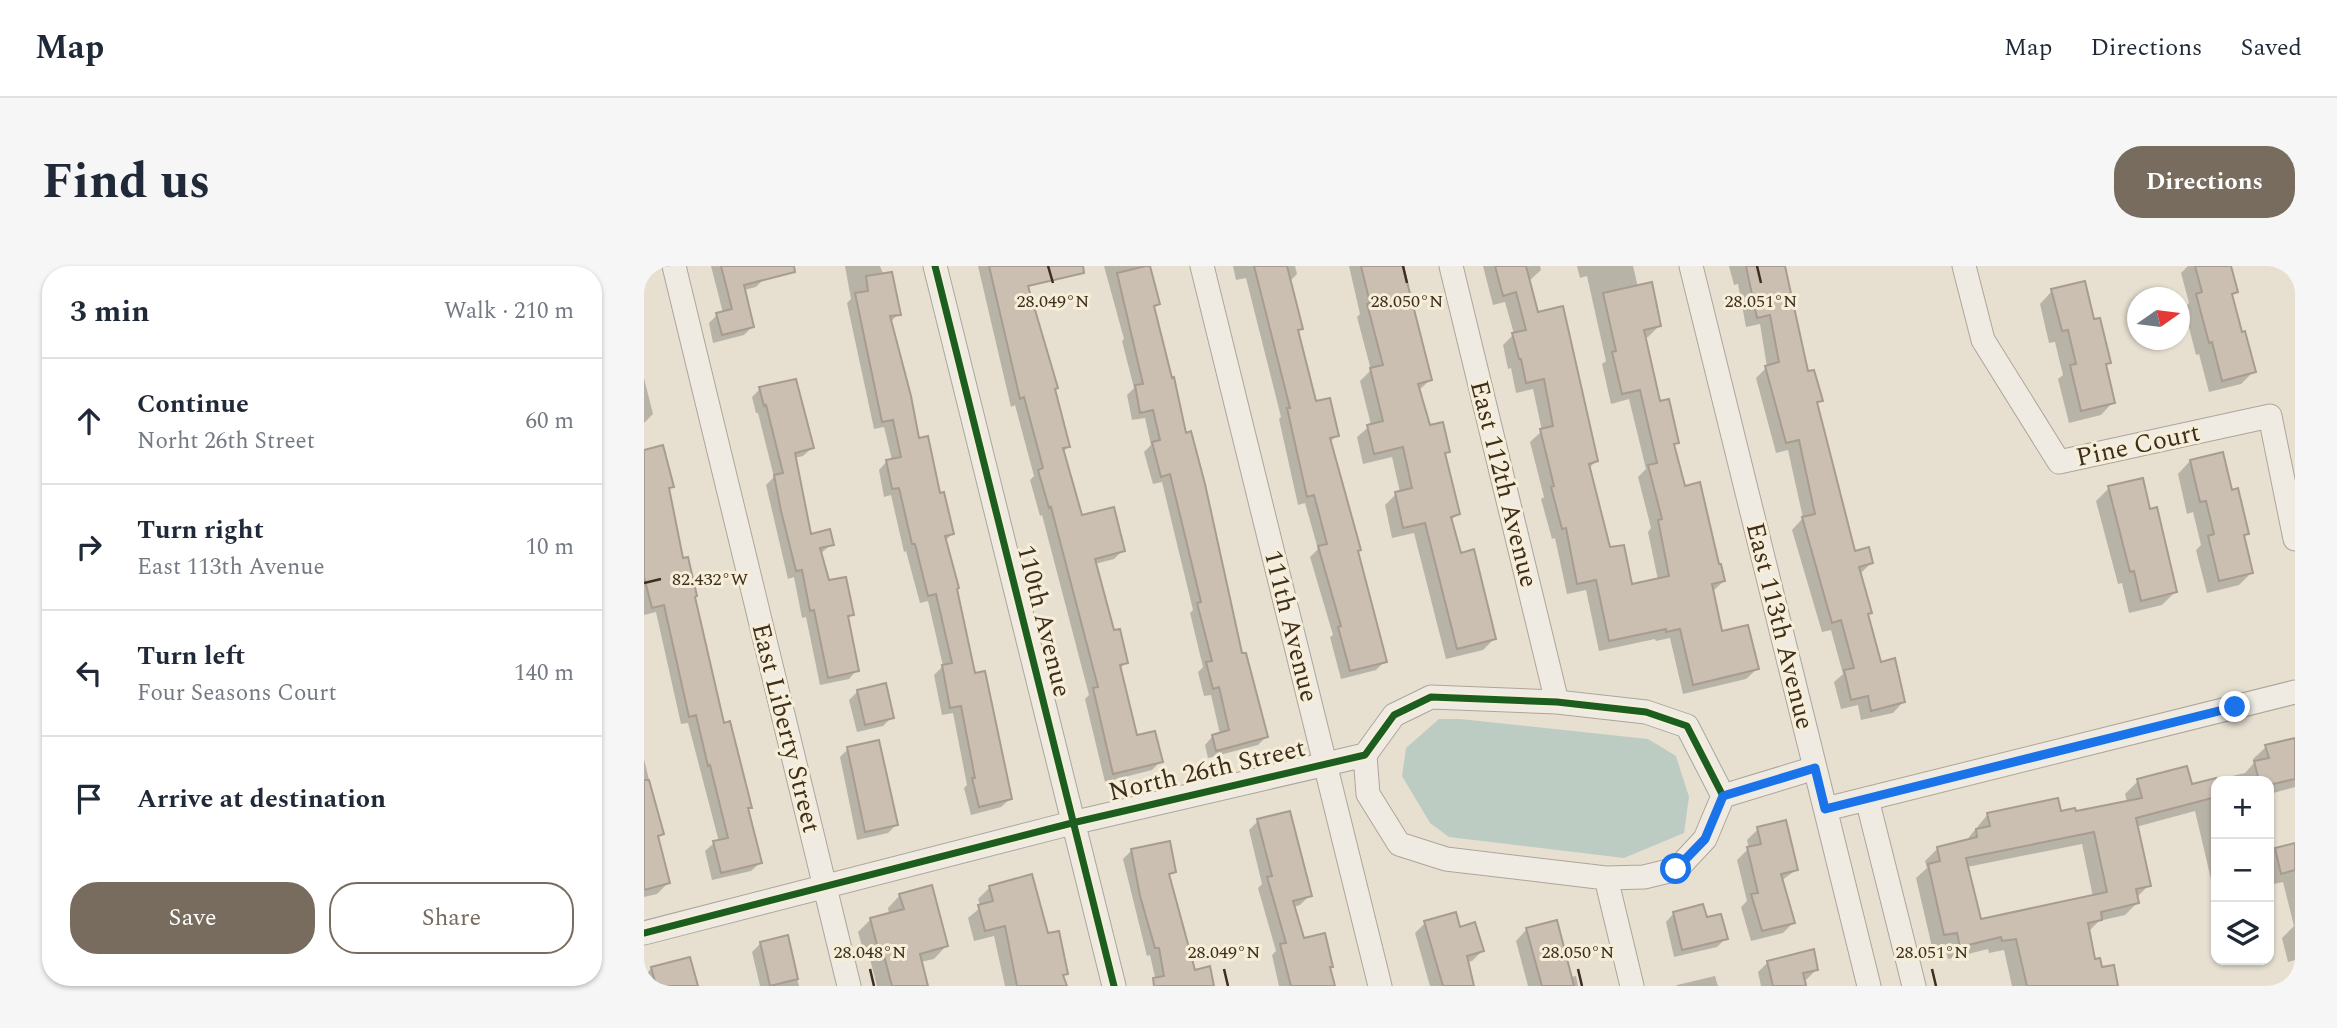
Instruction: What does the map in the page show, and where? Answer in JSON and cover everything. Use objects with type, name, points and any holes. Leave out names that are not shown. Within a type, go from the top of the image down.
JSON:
[{"type":"street","name":"East Liberty Street","points":[[674,266],[849,986]]},
{"type":"street","name":"110th Avenue","points":[[934,266],[1114,986]]},
{"type":"street","name":"111th Avenue","points":[[1202,266],[1380,986]]},
{"type":"street","name":"East 112th Avenue","points":[[1451,266],[1557,702]]},
{"type":"street","name":"East 113th Avenue","points":[[1691,266],[1869,986]]},
{"type":"street","name":"Pine Court","points":[[1964,266],[1983,340],[2059,463],[2270,416],[2295,539]]},
{"type":"street","points":[[1825,809],[2295,692]]},
{"type":"street","points":[[1431,697],[1557,702],[1646,712],[1687,726],[1723,796],[1705,839],[1676,869],[1644,877],[1606,878],[1446,859],[1399,844],[1368,794],[1365,755],[1394,716],[1431,697]]},
{"type":"street","name":"North 26th Street","points":[[644,933],[1072,823],[1365,755]]},
{"type":"street","points":[[1723,796],[1815,768]]},
{"type":"street","points":[[1867,799],[1914,986]]},
{"type":"street","points":[[1606,878],[1632,986]]},
{"type":"shaded area","points":[[1439,719],[1648,739],[1676,756],[1689,797],[1684,833],[1624,858],[1449,837],[1430,823],[1402,776],[1406,748]]},
{"type":"building","points":[[721,266],[794,266],[795,272],[744,285],[754,327],[722,335],[716,313],[732,309]]},
{"type":"building","points":[[989,266],[1083,266],[1084,273],[1028,286],[1058,388],[1055,389],[1070,447],[1063,448],[1082,515],[1114,507],[1125,551],[1095,559],[1114,630],[1120,629],[1128,663],[1120,665],[1137,735],[1155,731],[1163,762],[1113,774],[1093,688],[1098,687],[1051,507],[1049,508],[1038,470],[1043,468],[1024,397],[1020,399]]},
{"type":"building","points":[[1150,266],[1160,304],[1154,306],[1186,433],[1191,431],[1205,484],[1242,653],[1246,653],[1268,737],[1216,751],[1212,735],[1229,730],[1219,687],[1213,689],[1206,662],[1212,661],[1197,603],[1201,602],[1170,474],[1161,477],[1152,442],[1160,440],[1153,410],[1140,413],[1135,385],[1143,384],[1117,273]]},
{"type":"building","points":[[1254,266],[1287,266],[1303,329],[1298,330],[1316,401],[1330,398],[1339,436],[1330,438],[1361,550],[1358,551],[1387,662],[1350,671],[1338,627],[1341,626],[1318,546],[1327,544],[1314,495],[1307,497],[1287,408],[1290,408]]},
{"type":"building","points":[[1361,266],[1403,266],[1432,380],[1418,384],[1430,425],[1443,422],[1450,452],[1445,453],[1460,514],[1451,517],[1461,553],[1474,549],[1496,639],[1457,649],[1425,523],[1403,528],[1395,492],[1412,488],[1403,447],[1374,454],[1367,425],[1383,421],[1370,368],[1383,365],[1367,304],[1370,303]]},
{"type":"building","points":[[1495,266],[1526,266],[1538,312],[1563,306],[1598,461],[1589,464],[1610,547],[1624,545],[1632,584],[1669,576],[1658,520],[1662,519],[1648,465],[1657,463],[1640,390],[1622,394],[1603,293],[1652,282],[1661,326],[1644,330],[1660,401],[1669,399],[1679,443],[1674,444],[1685,486],[1700,482],[1725,581],[1712,584],[1722,631],[1748,625],[1759,669],[1693,685],[1680,629],[1666,632],[1666,629],[1609,641],[1596,580],[1577,584],[1566,528],[1562,529],[1551,487],[1554,486],[1540,429],[1553,426],[1544,379],[1526,383],[1512,333],[1526,330],[1516,292],[1503,296]]},
{"type":"building","points":[[1746,266],[1785,266],[1808,371],[1814,370],[1823,401],[1817,402],[1855,551],[1869,547],[1873,563],[1859,567],[1872,613],[1868,614],[1881,662],[1895,658],[1905,702],[1871,711],[1868,696],[1851,700],[1844,670],[1854,668],[1841,620],[1832,623],[1802,517],[1815,514],[1799,440],[1786,443],[1765,366],[1779,362],[1770,315],[1757,318]]},
{"type":"building","points":[[2195,266],[2231,266],[2238,292],[2232,294],[2256,372],[2222,381],[2196,294],[2202,292]]},
{"type":"building","points":[[892,272],[901,315],[890,316],[919,438],[928,436],[940,493],[944,492],[954,534],[945,536],[959,588],[957,589],[975,673],[985,671],[1012,799],[979,807],[961,706],[950,708],[942,665],[952,663],[936,594],[928,596],[899,488],[892,489],[886,460],[901,457],[893,420],[882,422],[855,293],[868,291],[866,276]]},
{"type":"building","points":[[2085,281],[2094,319],[2100,318],[2111,363],[2106,364],[2115,403],[2081,411],[2070,365],[2076,364],[2068,330],[2062,331],[2051,289]]},
{"type":"building","points":[[796,379],[814,448],[795,453],[811,534],[830,529],[834,545],[820,548],[829,580],[846,577],[854,615],[848,616],[859,671],[828,678],[814,610],[810,611],[802,570],[796,571],[781,511],[774,475],[783,473],[759,387]]},
{"type":"building","points":[[663,445],[674,487],[669,488],[683,558],[688,557],[724,723],[730,721],[752,808],[748,808],[762,863],[721,873],[713,841],[728,838],[710,765],[708,766],[696,715],[689,717],[664,605],[652,608],[644,577],[644,450]]},
{"type":"building","points":[[2223,452],[2232,490],[2238,488],[2249,534],[2244,535],[2253,573],[2219,581],[2208,536],[2214,534],[2206,501],[2200,502],[2190,460]]},
{"type":"building","points":[[2143,478],[2150,509],[2157,507],[2177,592],[2141,601],[2134,571],[2130,572],[2108,486]]},
{"type":"building","points":[[886,683],[894,718],[865,725],[857,690]]},
{"type":"building","points":[[2295,738],[2295,779],[2274,784],[2274,776],[2258,776],[2254,761],[2269,758],[2265,745]]},
{"type":"building","points":[[879,740],[898,825],[865,832],[847,747]]},
{"type":"building","points":[[2187,766],[2192,784],[2211,779],[2211,798],[2136,818],[2151,886],[2136,889],[2139,903],[2101,912],[2102,920],[2088,923],[2095,959],[2100,958],[2102,967],[2114,965],[2118,986],[2027,986],[2016,939],[2002,941],[2001,937],[1960,947],[1957,933],[1944,935],[1928,864],[1940,861],[1937,847],[1977,837],[1976,829],[1990,826],[1987,813],[2058,798],[2061,811],[2075,808],[2076,811],[2142,798],[2137,779]],"holes":[[[2094,832],[2107,892],[1981,919],[1966,858]]]},
{"type":"building","points":[[644,780],[649,780],[664,834],[658,836],[670,883],[644,890]]},
{"type":"building","points":[[1290,811],[1312,896],[1293,901],[1304,938],[1325,933],[1335,986],[1291,986],[1280,944],[1286,943],[1267,877],[1272,876],[1257,819]]},
{"type":"building","points":[[1786,820],[1798,870],[1781,874],[1795,923],[1762,931],[1751,894],[1758,893],[1747,847],[1761,844],[1757,827]]},
{"type":"building","points":[[1170,841],[1176,872],[1169,874],[1195,970],[1210,966],[1214,986],[1154,986],[1153,978],[1164,976],[1159,948],[1155,948],[1140,896],[1131,849]]},
{"type":"building","points":[[2295,843],[2295,870],[2281,874],[2275,848]]},
{"type":"building","points":[[1032,874],[1048,933],[1059,931],[1068,974],[1063,975],[1067,986],[1017,986],[1005,926],[985,931],[978,905],[993,901],[989,886]]},
{"type":"building","points":[[932,885],[948,946],[920,954],[928,986],[892,986],[882,948],[878,949],[870,918],[904,909],[899,894]]},
{"type":"building","points":[[1703,904],[1707,917],[1721,914],[1728,939],[1682,950],[1673,912]]},
{"type":"building","points":[[1456,912],[1460,927],[1475,922],[1484,951],[1467,956],[1474,986],[1443,986],[1424,921]]},
{"type":"building","points":[[1557,920],[1574,986],[1542,986],[1526,928]]},
{"type":"building","points":[[788,935],[798,979],[770,986],[760,942]]},
{"type":"building","points":[[1814,949],[1818,970],[1803,973],[1806,986],[1773,986],[1767,961]]},
{"type":"building","points":[[690,957],[698,986],[656,986],[651,967]]},
{"type":"cycle path","points":[[935,266],[1114,986]]},
{"type":"cycle path","points":[[644,933],[1072,823],[1365,755],[1394,715],[1431,697],[1557,702],[1646,712],[1687,726],[1723,796]]},
{"type":"route","points":[[1676,869],[1705,839],[1723,796],[1815,768],[1825,809],[2235,707]]}]
